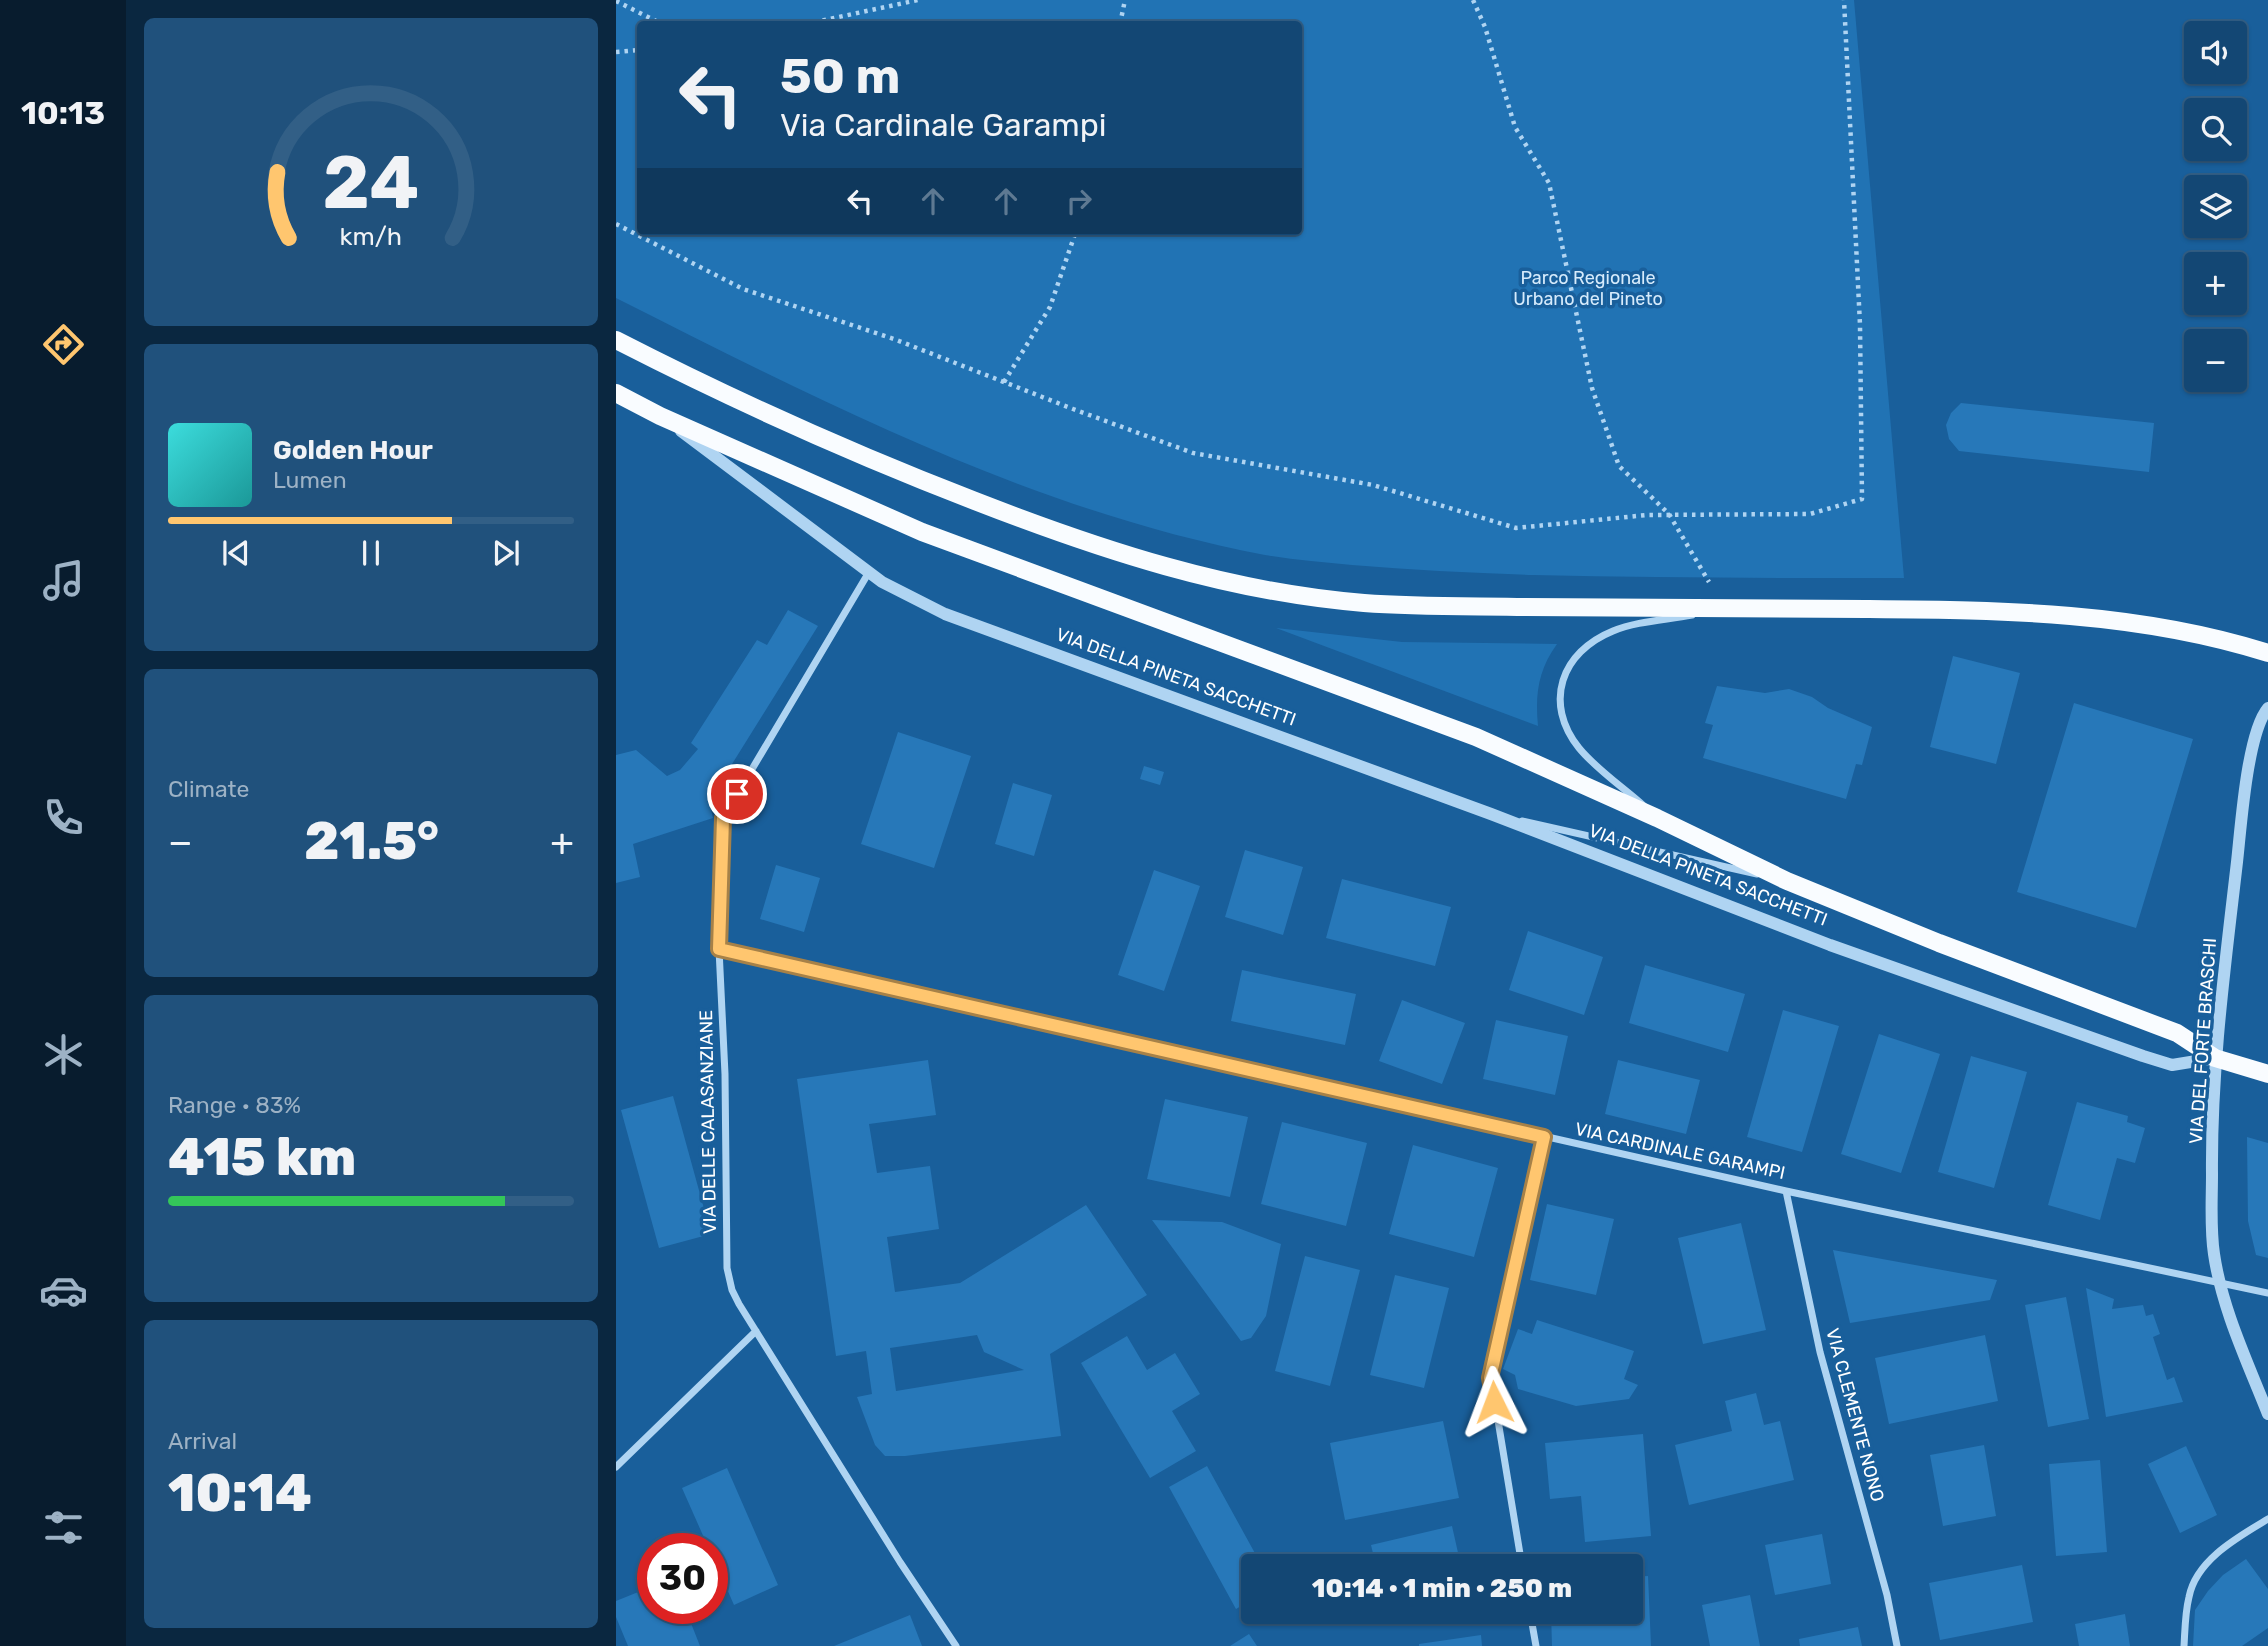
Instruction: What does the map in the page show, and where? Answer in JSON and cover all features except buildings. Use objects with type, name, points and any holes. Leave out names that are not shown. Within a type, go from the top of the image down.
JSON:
[{"type":"main road","name":"VIA DELLA PINETA SACCHETTI","points":[[616,340],[694,380],[894,470],[1040,526],[1156,565],[1222,582],[1370,603],[1724,610],[1943,609],[2045,612],[2197,635],[2268,653]]},
{"type":"main road","name":"VIA DELLA PINETA SACCHETTI","points":[[616,393],[660,416],[922,532],[1476,737],[1657,818],[1787,881],[1927,939],[2177,1033],[2215,1058]]},
{"type":"main road","points":[[2215,1058],[2268,1074]]},
{"type":"street","name":"VIA DELLA PINETA SACCHETTI","points":[[660,416],[869,572],[895,590],[945,614],[1491,814],[1830,944],[2143,1056],[2172,1065],[2215,1058]]},
{"type":"street","name":"VIA DELLE CALASANZIANE","points":[[869,572],[723,818],[719,949],[725,1074],[727,1268],[732,1290],[756,1331],[900,1562],[956,1646]]},
{"type":"street","name":"VIA DELLA PINETA SACCHETTI","points":[[1657,818],[1579,748],[1561,714],[1559,700],[1562,682],[1565,673],[1581,651],[1611,632],[1632,625],[1724,610]]},
{"type":"street","name":"VIA DEL FORTE BRASCHI","points":[[2268,708],[2257,726],[2245,796],[2215,1058],[2212,1118],[2212,1232],[2219,1282],[2268,1414]]},
{"type":"street","points":[[1491,814],[1787,881]]},
{"type":"street","name":"VIA CARDINALE GARAMPI","points":[[719,949],[1786,1191],[2268,1293]]},
{"type":"street","points":[[1520,1554],[1490,1378],[1544,1137]]},
{"type":"street","name":"VIA CLEMENTE NONO","points":[[1786,1191],[1820,1352],[1887,1595],[1898,1646]]},
{"type":"street","points":[[616,1467],[756,1331]]},
{"type":"street","points":[[2184,1646],[2189,1595],[2200,1572],[2220,1551],[2268,1519]]},
{"type":"street","points":[[1532,1624],[1536,1646]]},
{"type":"path","points":[[820,21],[918,0]]},
{"type":"path","points":[[1121,21],[1125,0]]},
{"type":"path","points":[[1473,0],[1485,27],[1515,127],[1549,183],[1592,388],[1619,466],[1669,514],[1724,610]]},
{"type":"path","points":[[637,235],[743,289],[894,339],[1193,453],[1373,485],[1516,528],[1669,514],[1810,514],[1862,499],[1860,325],[1844,0]]},
{"type":"path","points":[[616,1],[656,21]]},
{"type":"path","points":[[616,52],[637,50]]},
{"type":"path","points":[[616,224],[637,235]]},
{"type":"path","points":[[1004,382],[1050,307],[1075,235]]},
{"type":"green space","name":"Parco Regionale Urbano del Pineto","points":[[616,0],[1854,0],[1904,578],[1510,574],[1375,567],[1265,555],[1179,536],[1095,511],[1013,482],[852,414],[616,298]]},
{"type":"green space","points":[[1276,628],[1402,642],[1557,644],[1539,683],[1538,726]]},
{"type":"route","points":[[737,794],[723,818],[719,949],[1544,1137],[1490,1378],[1494,1402]]}]
